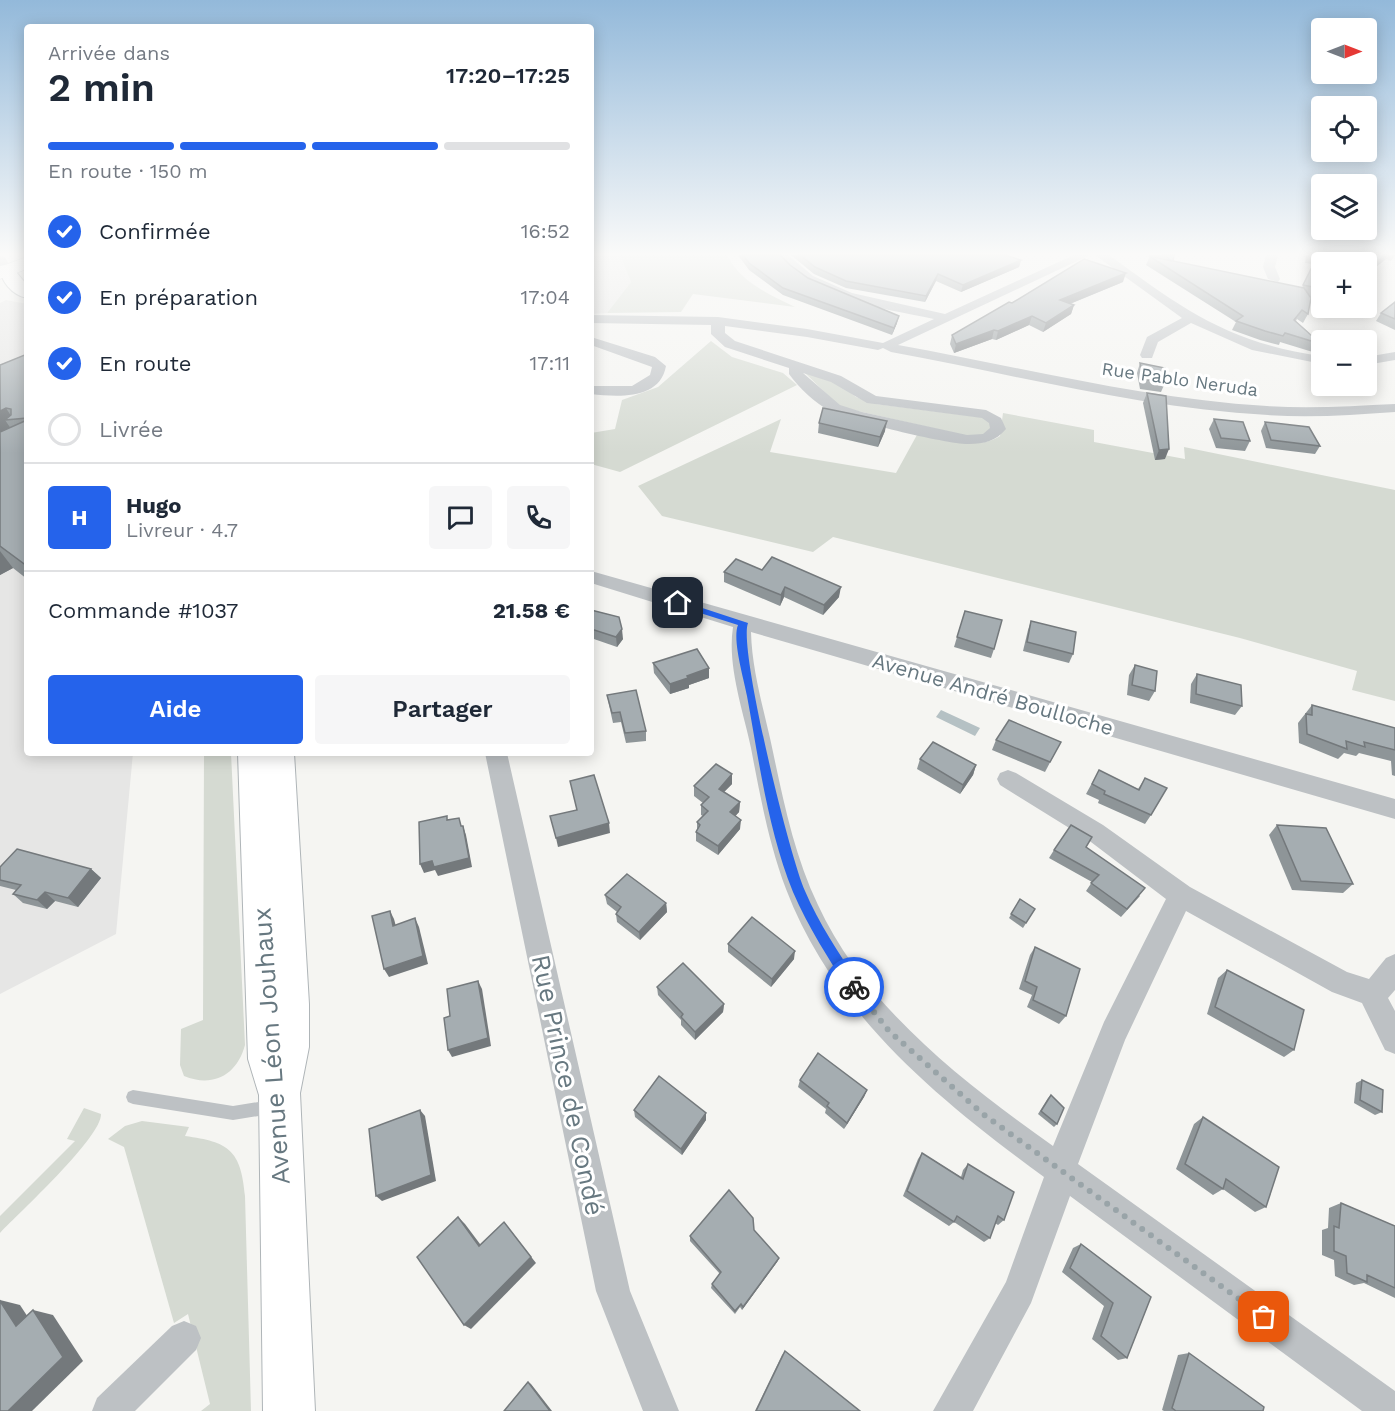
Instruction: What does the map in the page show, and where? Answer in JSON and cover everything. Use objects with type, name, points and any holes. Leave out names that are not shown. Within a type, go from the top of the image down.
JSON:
[{"type":"main road","name":"Avenue Léon Jouhaux","points":[[254,756],[268,1059],[280,1100],[289,1411]]},
{"type":"main road","points":[[278,756],[290,1004],[290,1047],[280,1100]]},
{"type":"street","points":[[718,321],[718,334],[730,344],[796,368],[836,379],[872,400],[986,414],[996,421],[998,429],[987,438],[967,440],[846,413],[816,395],[796,374],[796,368]]},
{"type":"street","name":"Rue Pablo Neruda","points":[[718,321],[788,329],[886,346],[1187,403],[1306,412],[1395,408]]},
{"type":"street","points":[[886,346],[941,321]]},
{"type":"street","points":[[1147,355],[1152,340],[1186,321]]},
{"type":"street","points":[[1193,321],[1253,347],[1311,358]]},
{"type":"street","points":[[594,342],[650,360],[659,366],[659,370],[656,377],[647,384],[626,392],[594,390]]},
{"type":"street","points":[[1377,359],[1395,356]]},
{"type":"street","name":"Avenue André Boulloche","points":[[594,578],[1395,809]]},
{"type":"street","points":[[744,623],[740,631],[774,814],[798,890],[819,934],[850,982],[889,1031],[983,1114],[1392,1411]]},
{"type":"street","name":"Rue Prince de Condé","points":[[497,756],[613,1291],[661,1411]]},
{"type":"street","points":[[1008,779],[1095,832],[1181,895],[1341,983],[1371,993],[1395,1040]]},
{"type":"street","points":[[951,1411],[959,1401],[1019,1291],[1061,1171],[1064,1155],[1126,1003],[1181,895]]},
{"type":"street","points":[[1371,993],[1382,986],[1395,967]]},
{"type":"street","points":[[110,1411],[184,1338]]},
{"type":"lane","points":[[133,1097],[233,1113],[280,1100]]},
{"type":"shaded area","points":[[0,321],[24,321],[24,756],[133,756],[116,934],[0,994]]},
{"type":"shaded area","points":[[711,341],[732,357],[783,373],[797,385],[620,472],[594,465],[594,432],[615,429],[622,400],[658,387]]},
{"type":"shaded area","points":[[804,372],[839,384],[856,397],[876,404],[987,418],[993,427],[985,435],[972,437],[840,407]]},
{"type":"shaded area","points":[[1003,413],[1094,430],[1094,442],[1185,459],[1184,447],[1395,490],[1395,701],[1352,690],[1357,671],[1240,638],[833,537],[813,552],[662,516],[638,486],[781,419],[770,452],[896,473],[918,433],[960,442],[981,443],[1000,436]]},
{"type":"shaded area","points":[[941,710],[980,728],[975,736],[936,717]]},
{"type":"shaded area","points":[[204,756],[231,756],[245,1045],[230,1071],[214,1079],[205,1080],[184,1076],[180,1065],[181,1029],[203,1020]]},
{"type":"shaded area","points":[[84,1108],[101,1114],[98,1125],[58,1175],[0,1233],[0,1216],[75,1141],[67,1139]]},
{"type":"shaded area","points":[[142,1121],[189,1127],[185,1136],[222,1145],[236,1158],[240,1168],[245,1196],[251,1411],[201,1411],[210,1404],[188,1314],[174,1323],[124,1147],[108,1139],[125,1126]]},
{"type":"building","points":[[874,321],[897,321],[894,328]]},
{"type":"building","points":[[976,321],[1021,321],[998,331],[994,330],[956,344],[952,335]]},
{"type":"building","points":[[1236,321],[1295,321],[1311,335],[1311,341],[1285,333],[1283,336]]},
{"type":"building","points":[[24,355],[24,418],[5,420],[11,415],[11,409],[6,408],[0,411],[0,365]]},
{"type":"building","points":[[1140,363],[1165,368],[1165,383],[1144,379]]},
{"type":"building","points":[[1147,393],[1166,396],[1169,449],[1159,450]]},
{"type":"building","points":[[823,408],[887,421],[880,437],[819,423]]},
{"type":"building","points":[[1214,419],[1243,422],[1250,441],[1221,438]]},
{"type":"building","points":[[24,421],[24,564],[0,546],[0,432]]},
{"type":"building","points":[[1265,422],[1309,427],[1320,446],[1271,440]]},
{"type":"building","points":[[772,557],[841,587],[824,605],[785,587],[781,595],[724,572],[736,559],[762,570]]},
{"type":"building","points":[[594,611],[619,617],[622,629],[616,637],[594,630]]},
{"type":"building","points":[[965,611],[1002,620],[994,649],[957,637]]},
{"type":"building","points":[[1031,621],[1076,632],[1073,654],[1027,642]]},
{"type":"building","points":[[697,649],[709,668],[670,684],[653,663]]},
{"type":"building","points":[[1135,665],[1157,671],[1155,691],[1132,685]]},
{"type":"building","points":[[1197,674],[1241,685],[1242,706],[1196,694]]},
{"type":"building","points":[[636,690],[646,731],[625,733],[620,712],[612,713],[607,695]]},
{"type":"building","points":[[1312,705],[1395,728],[1395,750],[1364,742],[1365,747],[1346,741],[1347,749],[1307,734],[1306,714],[1312,715]]},
{"type":"building","points":[[1009,720],[1061,742],[1050,762],[996,740]]},
{"type":"building","points":[[933,742],[976,765],[963,785],[920,759]]},
{"type":"building","points":[[716,764],[732,774],[719,789],[740,802],[730,812],[741,820],[718,846],[696,832],[700,825],[697,822],[708,811],[701,805],[709,797],[694,786]]},
{"type":"building","points":[[1099,770],[1139,790],[1145,778],[1167,788],[1151,815],[1104,794],[1105,791],[1092,784]]},
{"type":"building","points":[[594,775],[609,823],[556,838],[550,816],[577,810],[570,781]]},
{"type":"building","points":[[447,816],[447,820],[459,818],[463,826],[469,858],[434,867],[432,861],[420,864],[419,822]]},
{"type":"building","points":[[1071,825],[1092,837],[1086,847],[1145,888],[1127,909],[1091,883],[1099,875],[1054,850]]},
{"type":"building","points":[[1277,825],[1326,828],[1353,884],[1301,881]]},
{"type":"building","points":[[17,849],[91,869],[68,898],[45,892],[37,900],[13,894],[21,885],[0,880],[0,867]]},
{"type":"building","points":[[627,874],[666,903],[639,932],[616,914],[621,907],[605,895]]},
{"type":"building","points":[[1020,899],[1035,909],[1026,923],[1011,914]]},
{"type":"building","points":[[390,911],[393,926],[415,918],[423,956],[384,969],[372,916]]},
{"type":"building","points":[[752,917],[795,951],[772,979],[728,944]]},
{"type":"building","points":[[1035,947],[1080,969],[1066,1016],[1033,1000],[1037,987],[1025,981]]},
{"type":"building","points":[[683,963],[724,1004],[695,1032],[681,1017],[683,1014],[657,987]]},
{"type":"building","points":[[1227,970],[1304,1010],[1294,1050],[1215,1007]]},
{"type":"building","points":[[478,981],[488,1038],[448,1050],[444,1018],[450,1016],[447,989]]},
{"type":"building","points":[[818,1053],[867,1090],[847,1123],[827,1106],[829,1103],[800,1080]]},
{"type":"building","points":[[659,1076],[706,1113],[681,1149],[634,1110]]},
{"type":"building","points":[[1362,1080],[1383,1090],[1382,1112],[1360,1100]]},
{"type":"building","points":[[1051,1095],[1064,1108],[1057,1124],[1041,1111]]},
{"type":"building","points":[[420,1110],[431,1175],[376,1196],[369,1129]]},
{"type":"building","points":[[1203,1117],[1279,1167],[1266,1207],[1226,1179],[1223,1189],[1185,1164]]},
{"type":"building","points":[[922,1153],[963,1179],[968,1164],[1014,1192],[1004,1220],[998,1216],[990,1238],[957,1216],[954,1222],[907,1191]]},
{"type":"building","points":[[729,1190],[753,1218],[754,1230],[779,1258],[743,1307],[741,1304],[735,1311],[712,1284],[721,1272],[690,1236]]},
{"type":"building","points":[[1341,1203],[1395,1226],[1395,1288],[1367,1275],[1367,1282],[1347,1273],[1346,1256],[1334,1251],[1334,1226],[1339,1228]]},
{"type":"building","points":[[458,1217],[479,1246],[504,1222],[531,1257],[464,1325],[417,1257]]},
{"type":"building","points":[[1081,1244],[1151,1297],[1127,1358],[1101,1336],[1113,1303],[1070,1268]]},
{"type":"building","points":[[0,1301],[16,1326],[33,1310],[63,1357],[8,1411],[0,1411]]},
{"type":"building","points":[[785,1351],[860,1411],[756,1411]]},
{"type":"building","points":[[1189,1353],[1264,1407],[1263,1411],[1176,1411],[1172,1408]]},
{"type":"building","points":[[528,1382],[550,1411],[504,1411]]},
{"type":"way so far","points":[[854,987],[889,1031],[938,1077],[983,1114],[1264,1317]]},
{"type":"route","points":[[678,603],[744,623],[740,631],[774,814],[798,890],[819,934],[854,987]]}]
